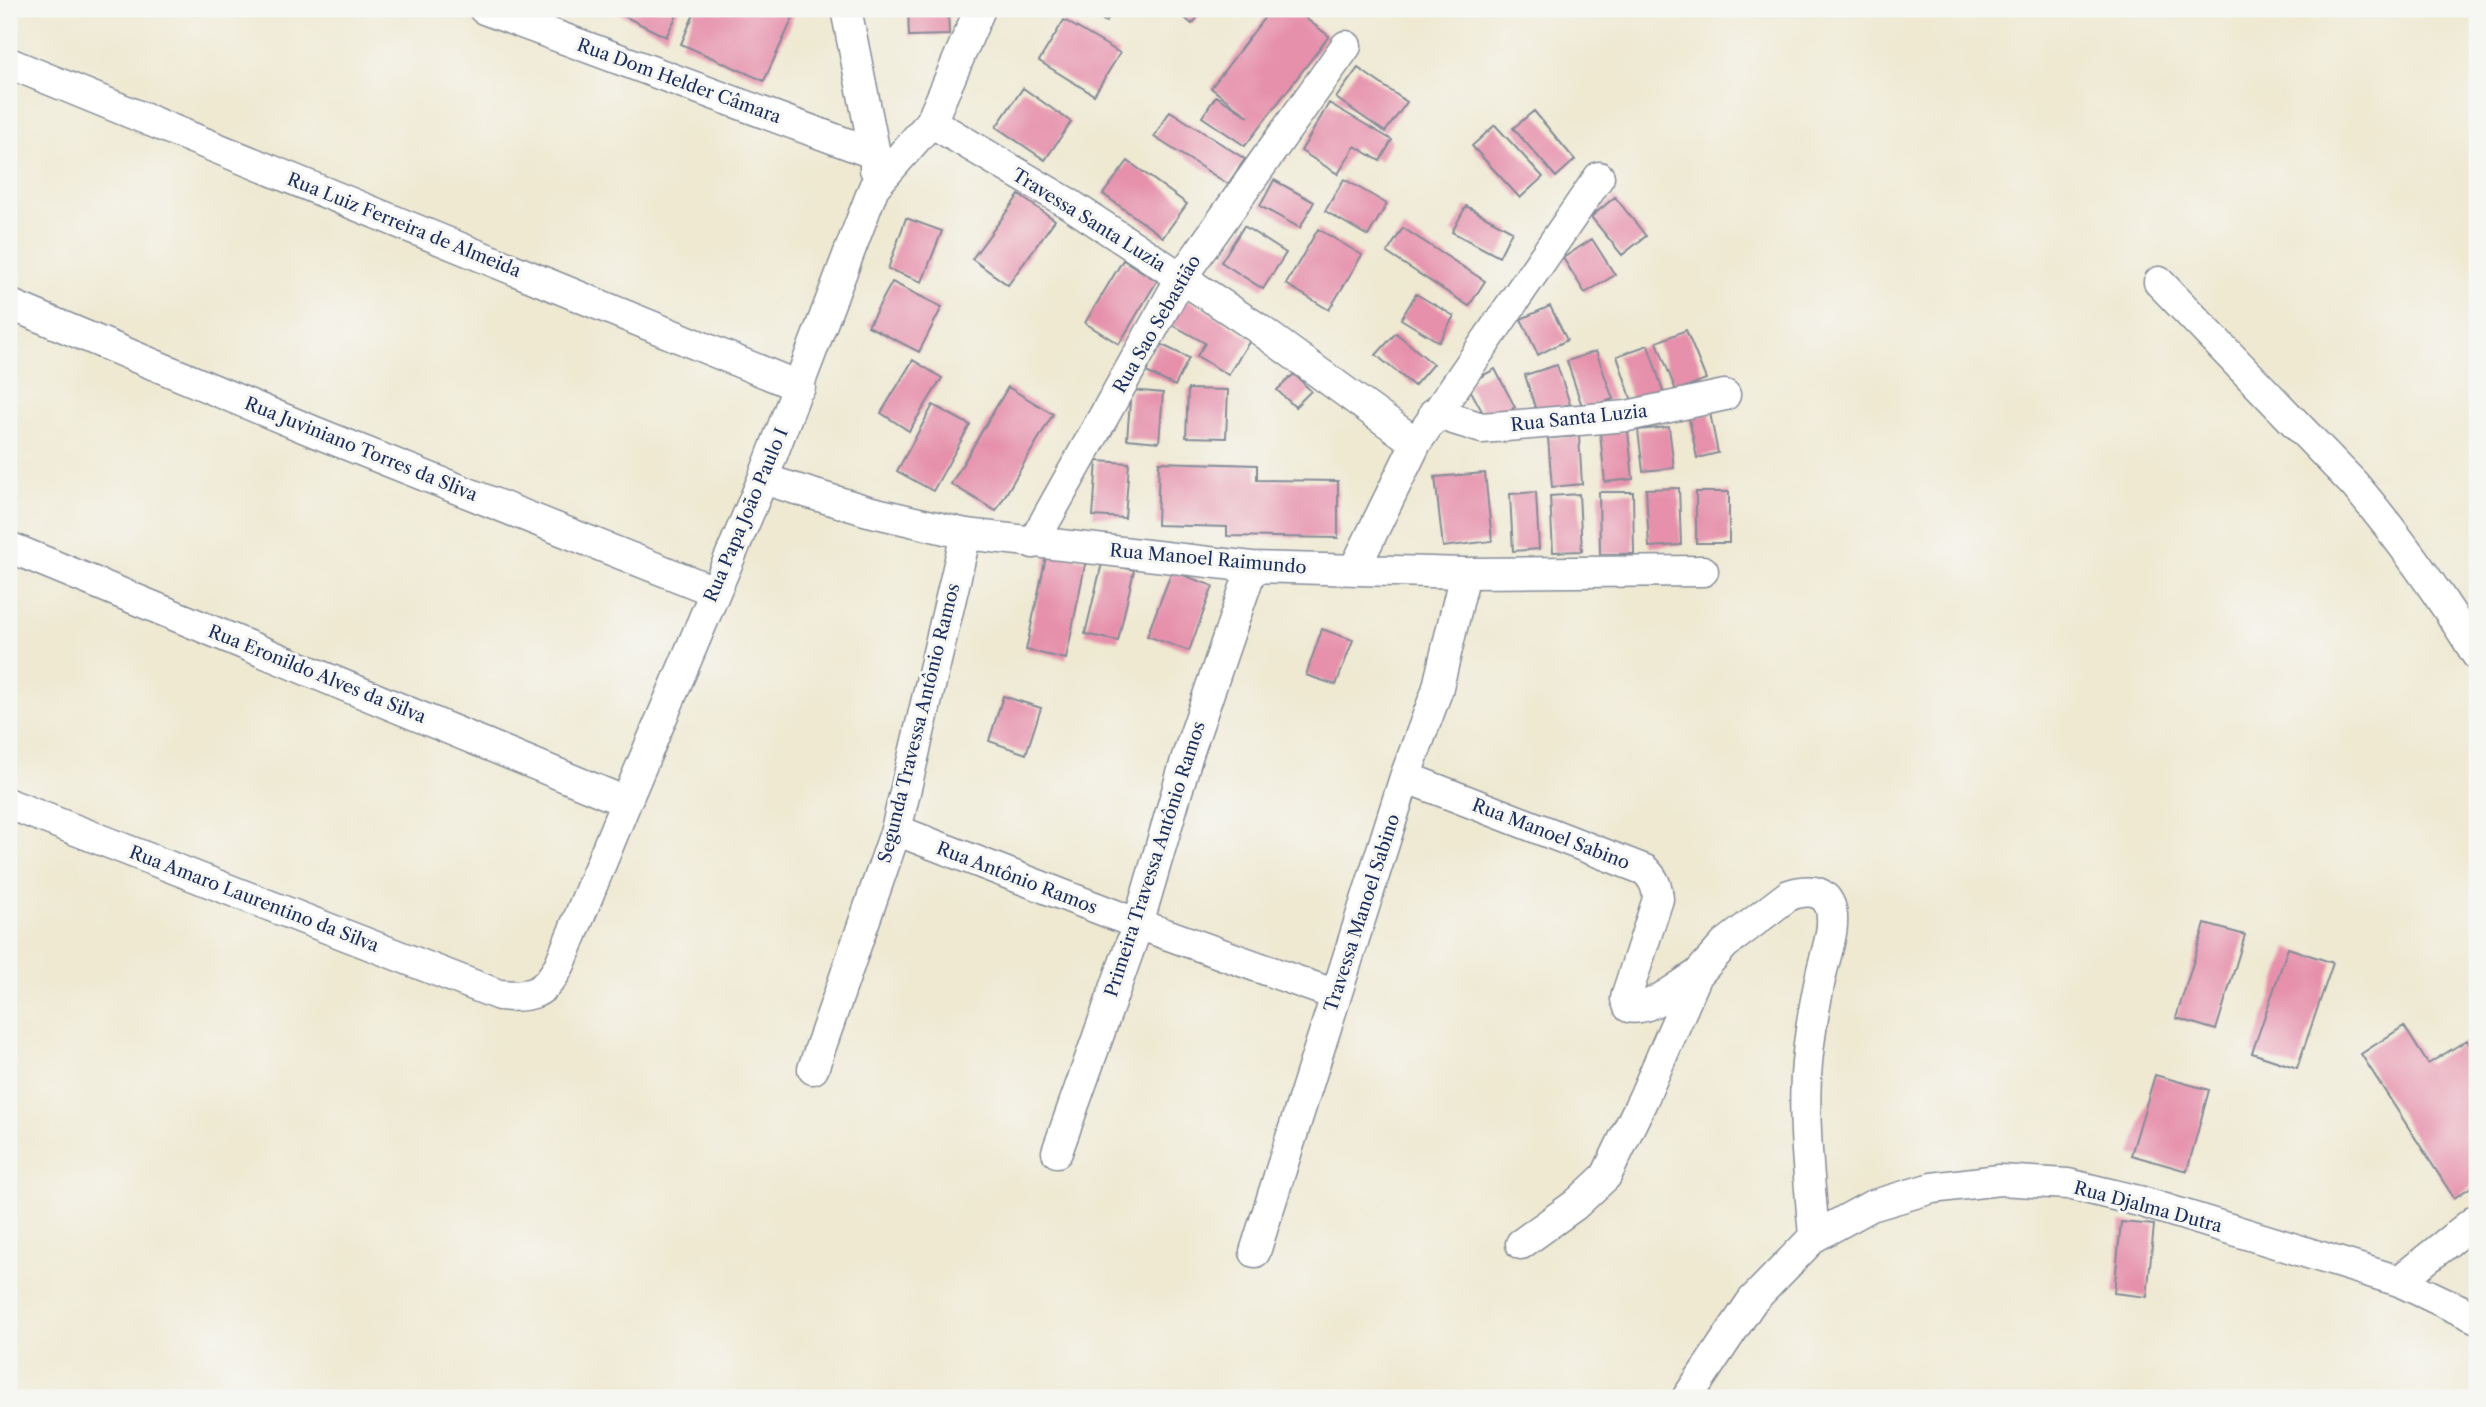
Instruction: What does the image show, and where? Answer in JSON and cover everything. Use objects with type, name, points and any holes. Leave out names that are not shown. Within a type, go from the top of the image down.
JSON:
[{"type":"street","name":"Rua Dom Helder Câmara","points":[[484,9],[875,154]]},
{"type":"street","points":[[846,9],[875,154],[874,187]]},
{"type":"street","name":"Rua Papa João Paulo I","points":[[499,995],[519,997],[538,992],[551,981],[560,964],[763,479],[874,187],[931,122],[980,9]]},
{"type":"street","name":"Rua Sao Sebastião","points":[[1034,543],[1181,278],[1346,46]]},
{"type":"street","name":"Rua Luiz Ferreira de Almeida","points":[[9,63],[800,387]]},
{"type":"street","name":"Travessa Santa Luzia","points":[[931,122],[1071,205],[1256,327],[1416,443]]},
{"type":"street","points":[[1354,570],[1416,443],[1434,413],[1598,177]]},
{"type":"street","points":[[2159,282],[2380,514],[2440,596],[2477,655]]},
{"type":"street","name":"Rua Juviniano Torres da Sliva","points":[[9,304],[315,432],[714,591]]},
{"type":"street","name":"Rua Santa Luzia","points":[[1434,413],[1482,428],[1628,416],[1725,395]]},
{"type":"street","name":"Rua Manoel Raimundo","points":[[763,479],[868,511],[966,534],[1252,567],[1465,573],[1703,571]]},
{"type":"street","name":"Segunda Travessa Antônio Ramos","points":[[813,1069],[896,830],[966,534]]},
{"type":"street","name":"Rua Eronildo Alves da Silva","points":[[9,547],[626,802]]},
{"type":"street","name":"Primeira Travessa Antônio Ramos","points":[[1057,1152],[1138,925],[1187,758],[1252,567]]},
{"type":"street","name":"Travessa Manoel Sabino","points":[[1255,1252],[1405,778],[1437,691],[1465,573]]},
{"type":"street","name":"Rua Manoel Sabino","points":[[1405,778],[1645,870],[1652,877],[1657,887],[1658,899],[1626,999],[1629,1007],[1634,1009],[1646,1006],[1697,975],[1725,944],[1789,895],[1801,891],[1820,894],[1827,900],[1832,920],[1810,1031],[1806,1076],[1805,1115],[1814,1237]]},
{"type":"street","name":"Rua Amaro Laurentino da Silva","points":[[9,804],[499,995]]},
{"type":"street","name":"Rua Antônio Ramos","points":[[896,830],[1138,925],[1336,995]]},
{"type":"street","name":"Rua Manoel Sabino","points":[[1521,1244],[1583,1199],[1606,1176],[1697,975]]},
{"type":"street","name":"Rua Djalma Dutra","points":[[1687,1398],[1752,1301],[1814,1237],[1871,1206],[1932,1188],[1999,1180],[2068,1184],[2139,1201],[2399,1281],[2477,1318]]},
{"type":"street","points":[[2399,1281],[2477,1219]]},
{"type":"building","points":[[610,9],[680,9],[666,37]]},
{"type":"building","points":[[696,9],[797,9],[764,81],[681,44]]},
{"type":"building","points":[[908,9],[948,9],[949,35],[909,36]]},
{"type":"building","points":[[1084,9],[1115,9],[1106,22]]},
{"type":"building","points":[[1174,9],[1205,9],[1192,24]]},
{"type":"building","points":[[1271,9],[1293,9],[1329,36],[1245,146],[1202,117],[1216,96],[1249,117],[1211,88]]},
{"type":"building","points":[[1064,20],[1120,53],[1094,95],[1039,61]]},
{"type":"building","points":[[1358,68],[1407,102],[1385,132],[1336,98]]},
{"type":"building","points":[[1023,88],[1071,122],[1045,160],[996,127]]},
{"type":"building","points":[[1329,103],[1392,140],[1380,161],[1355,146],[1338,174],[1301,151]]},
{"type":"building","points":[[1170,111],[1245,159],[1228,184],[1154,137]]},
{"type":"building","points":[[1534,111],[1575,160],[1556,177],[1513,128]]},
{"type":"building","points":[[1495,125],[1543,177],[1520,198],[1472,146]]},
{"type":"building","points":[[1128,161],[1187,204],[1163,237],[1103,194]]},
{"type":"building","points":[[1344,179],[1387,204],[1368,236],[1325,211]]},
{"type":"building","points":[[1274,180],[1314,202],[1300,228],[1260,206]]},
{"type":"building","points":[[1019,195],[1055,220],[1008,285],[972,259]]},
{"type":"building","points":[[1615,197],[1646,236],[1622,255],[1591,217]]},
{"type":"building","points":[[1466,206],[1512,231],[1499,257],[1452,232]]},
{"type":"building","points":[[906,218],[942,231],[922,282],[888,269]]},
{"type":"building","points":[[1244,226],[1286,253],[1263,289],[1221,262]]},
{"type":"building","points":[[1403,228],[1485,281],[1469,306],[1387,253]]},
{"type":"building","points":[[1318,229],[1362,255],[1329,310],[1286,284]]},
{"type":"building","points":[[1592,239],[1615,275],[1585,293],[1563,258]]},
{"type":"building","points":[[1123,260],[1157,281],[1119,344],[1085,323]]},
{"type":"building","points":[[892,282],[942,307],[919,352],[868,326]]},
{"type":"building","points":[[1416,294],[1454,316],[1439,342],[1401,319]]},
{"type":"building","points":[[1186,298],[1251,339],[1228,375],[1197,356],[1205,343],[1171,324]]},
{"type":"building","points":[[1550,306],[1567,340],[1538,355],[1521,319]]},
{"type":"building","points":[[1686,330],[1706,379],[1676,391],[1657,342]]},
{"type":"building","points":[[1396,333],[1433,364],[1414,386],[1376,355]]},
{"type":"building","points":[[1158,343],[1189,358],[1175,386],[1144,371]]},
{"type":"building","points":[[1648,345],[1664,394],[1633,404],[1617,356]]},
{"type":"building","points":[[1596,351],[1613,399],[1583,409],[1567,361]]},
{"type":"building","points":[[913,360],[942,378],[909,431],[881,413]]},
{"type":"building","points":[[1557,365],[1570,404],[1537,414],[1525,375]]},
{"type":"building","points":[[1495,369],[1515,407],[1488,422],[1467,384]]},
{"type":"building","points":[[1294,374],[1311,391],[1295,407],[1277,390]]},
{"type":"building","points":[[1008,387],[1053,414],[996,511],[951,484]]},
{"type":"building","points":[[1188,389],[1228,390],[1226,438],[1186,437]]},
{"type":"building","points":[[1131,390],[1163,393],[1159,442],[1127,439]]},
{"type":"building","points":[[933,405],[970,425],[933,491],[897,471]]},
{"type":"building","points":[[1710,413],[1718,453],[1697,458],[1689,418]]},
{"type":"building","points":[[1669,427],[1674,468],[1643,471],[1638,430]]},
{"type":"building","points":[[1628,431],[1633,479],[1605,482],[1600,433]]},
{"type":"building","points":[[1579,436],[1582,484],[1552,487],[1548,438]]},
{"type":"building","points":[[1097,461],[1129,463],[1125,518],[1093,516]]},
{"type":"building","points":[[1159,462],[1257,465],[1257,480],[1338,481],[1338,538],[1227,536],[1227,527],[1157,525]]},
{"type":"building","points":[[1485,473],[1492,541],[1443,547],[1435,477]]},
{"type":"building","points":[[1679,488],[1681,545],[1649,547],[1646,489]]},
{"type":"building","points":[[1536,492],[1539,549],[1513,551],[1510,494]]},
{"type":"building","points":[[1599,492],[1633,492],[1634,554],[1600,554]]},
{"type":"building","points":[[1696,492],[1729,492],[1729,543],[1696,543]]},
{"type":"building","points":[[1579,494],[1582,551],[1553,552],[1550,496]]},
{"type":"building","points":[[1047,552],[1086,560],[1066,659],[1026,650]]},
{"type":"building","points":[[1102,563],[1134,570],[1118,641],[1085,634]]},
{"type":"building","points":[[1172,571],[1213,586],[1189,651],[1147,636]]},
{"type":"building","points":[[1322,629],[1353,640],[1336,685],[1306,675]]},
{"type":"building","points":[[1003,696],[1041,708],[1026,754],[989,741]]},
{"type":"building","points":[[2205,924],[2245,935],[2216,1030],[2176,1018]]},
{"type":"building","points":[[2288,948],[2333,963],[2297,1068],[2252,1053]]},
{"type":"building","points":[[2404,1026],[2428,1064],[2467,1040],[2477,1056],[2477,1183],[2454,1198],[2361,1054]]},
{"type":"building","points":[[2155,1075],[2209,1090],[2187,1171],[2131,1155]]},
{"type":"building","points":[[2121,1222],[2154,1225],[2147,1297],[2114,1293]]}]
